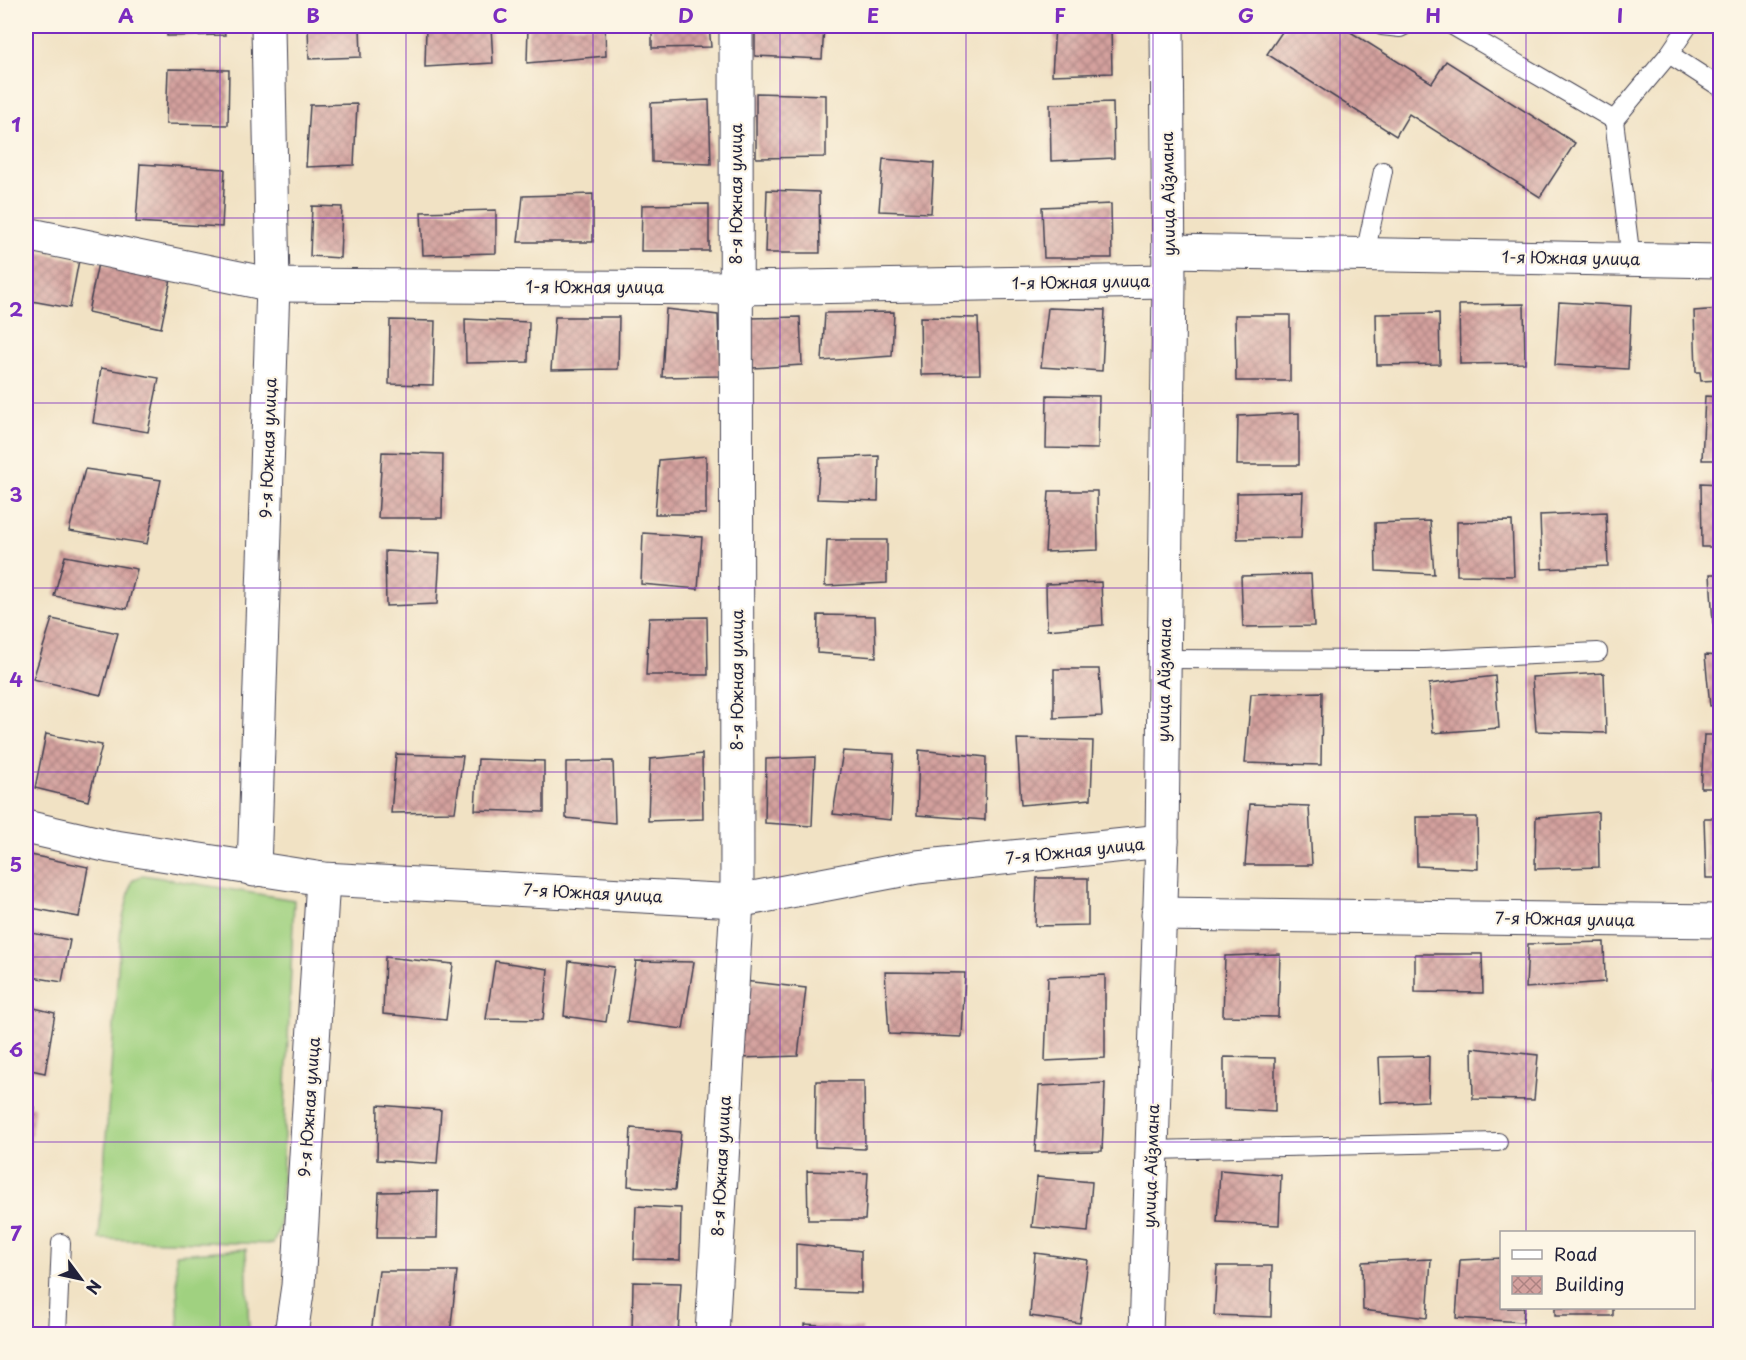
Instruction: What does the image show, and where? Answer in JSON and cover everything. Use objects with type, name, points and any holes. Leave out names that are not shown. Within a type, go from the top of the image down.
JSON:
[{"type":"street","name":"9-я Южная улица","points":[[254,870],[273,285],[268,26]]},
{"type":"street","name":"8-я Южная улица","points":[[712,1335],[736,901],[736,26]]},
{"type":"street","name":"улица Айзмана","points":[[1146,1335],[1162,842],[1169,266],[1167,26]]},
{"type":"street","name":"1-я Южная улица","points":[[26,234],[273,285],[737,288],[1365,254],[1720,261]]},
{"type":"street","name":"7-я Южная улица","points":[[26,827],[109,846],[323,879],[736,901],[917,867],[1162,842]]},
{"type":"street","name":"9-я Южная улица","points":[[291,1335],[298,1286],[323,879]]},
{"type":"street","name":"7-я Южная улица","points":[[1158,914],[1720,921]]},
{"type":"lane","points":[[1382,26],[1404,26]]},
{"type":"lane","points":[[1453,26],[1614,120]]},
{"type":"lane","points":[[1631,260],[1614,120],[1669,54],[1688,26]]},
{"type":"lane","points":[[1669,54],[1720,87]]},
{"type":"lane","points":[[1365,254],[1383,171]]},
{"type":"lane","points":[[1164,659],[1424,660],[1598,652]]},
{"type":"lane","points":[[1152,1150],[1498,1142]]},
{"type":"lane","points":[[57,1335],[61,1243]]},
{"type":"green space","points":[[143,875],[294,900],[280,1225],[273,1244],[99,1239],[121,926],[132,881]]},
{"type":"green space","points":[[246,1249],[249,1334],[179,1334],[176,1254]]},
{"type":"building","points":[[166,26],[224,26],[225,35],[167,36]]},
{"type":"building","points":[[308,26],[360,26],[361,57],[309,59]]},
{"type":"building","points":[[491,26],[493,63],[425,67],[426,27]]},
{"type":"building","points":[[528,26],[605,26],[606,56],[527,63]]},
{"type":"building","points":[[652,26],[709,26],[711,47],[652,48]]},
{"type":"building","points":[[755,26],[824,26],[822,59],[755,56]]},
{"type":"building","points":[[1055,26],[1111,26],[1112,73],[1052,75]]},
{"type":"building","points":[[1286,26],[1341,26],[1432,83],[1446,61],[1575,143],[1540,197],[1409,114],[1396,136],[1267,54]]},
{"type":"building","points":[[168,69],[229,70],[228,125],[166,124]]},
{"type":"building","points":[[756,93],[826,95],[826,157],[756,158]]},
{"type":"building","points":[[709,100],[711,164],[652,162],[651,103]]},
{"type":"building","points":[[1113,102],[1114,158],[1051,161],[1050,104]]},
{"type":"building","points":[[357,104],[354,165],[306,167],[310,105]]},
{"type":"building","points":[[883,159],[934,163],[931,213],[879,211]]},
{"type":"building","points":[[140,164],[225,169],[222,227],[136,222]]},
{"type":"building","points":[[767,190],[819,192],[820,253],[765,253]]},
{"type":"building","points":[[593,194],[593,242],[518,242],[523,196]]},
{"type":"building","points":[[709,204],[709,251],[641,251],[642,205]]},
{"type":"building","points":[[1111,204],[1112,258],[1044,258],[1042,207]]},
{"type":"building","points":[[312,206],[342,207],[340,258],[310,256]]},
{"type":"building","points":[[496,210],[496,253],[423,255],[421,212]]},
{"type":"building","points":[[26,250],[79,260],[70,308],[26,300]]},
{"type":"building","points":[[98,263],[171,279],[161,328],[88,312]]},
{"type":"building","points":[[1559,302],[1631,306],[1628,369],[1555,365]]},
{"type":"building","points":[[1524,304],[1525,363],[1460,364],[1459,305]]},
{"type":"building","points":[[1048,308],[1105,310],[1102,371],[1041,367]]},
{"type":"building","points":[[666,309],[718,315],[720,376],[662,377]]},
{"type":"building","points":[[1720,309],[1720,380],[1701,381],[1700,372],[1696,372],[1694,311]]},
{"type":"building","points":[[894,312],[892,356],[822,361],[825,313]]},
{"type":"building","points":[[1439,313],[1440,364],[1377,365],[1376,314]]},
{"type":"building","points":[[1235,315],[1290,315],[1290,381],[1236,381]]},
{"type":"building","points":[[555,317],[619,317],[618,369],[551,370]]},
{"type":"building","points":[[800,317],[802,365],[753,368],[750,318]]},
{"type":"building","points":[[920,317],[978,318],[980,374],[921,375]]},
{"type":"building","points":[[465,319],[529,322],[528,362],[466,363]]},
{"type":"building","points":[[390,320],[435,321],[433,385],[389,384]]},
{"type":"building","points":[[101,368],[159,378],[148,432],[93,423]]},
{"type":"building","points":[[1047,395],[1099,396],[1098,449],[1046,448]]},
{"type":"building","points":[[1705,396],[1720,397],[1720,460],[1702,460]]},
{"type":"building","points":[[1299,413],[1299,465],[1237,465],[1238,416]]},
{"type":"building","points":[[382,452],[443,454],[442,518],[378,518]]},
{"type":"building","points":[[706,456],[706,514],[655,514],[659,460]]},
{"type":"building","points":[[879,456],[878,501],[817,499],[820,458]]},
{"type":"building","points":[[85,469],[161,480],[147,544],[69,531]]},
{"type":"building","points":[[1701,483],[1720,484],[1720,547],[1702,547]]},
{"type":"building","points":[[1049,491],[1097,491],[1098,550],[1045,552]]},
{"type":"building","points":[[1303,492],[1301,538],[1237,539],[1237,493]]},
{"type":"building","points":[[1606,512],[1608,566],[1542,569],[1540,515]]},
{"type":"building","points":[[1430,521],[1434,574],[1376,571],[1375,523]]},
{"type":"building","points":[[1512,521],[1514,576],[1457,575],[1457,522]]},
{"type":"building","points":[[643,533],[702,537],[698,589],[641,584]]},
{"type":"building","points":[[827,540],[887,540],[887,583],[825,586]]},
{"type":"building","points":[[385,551],[440,554],[437,604],[386,606]]},
{"type":"building","points":[[65,556],[137,569],[127,609],[54,596]]},
{"type":"building","points":[[1311,574],[1314,626],[1243,627],[1241,576]]},
{"type":"building","points":[[1710,574],[1720,574],[1720,624],[1713,624]]},
{"type":"building","points":[[1101,582],[1103,625],[1047,630],[1046,584]]},
{"type":"building","points":[[818,615],[875,616],[876,657],[817,653]]},
{"type":"building","points":[[707,617],[708,675],[646,675],[649,618]]},
{"type":"building","points":[[52,619],[118,633],[101,695],[33,679]]},
{"type":"building","points":[[1705,655],[1720,656],[1720,705],[1710,706]]},
{"type":"building","points":[[1054,669],[1099,669],[1102,716],[1054,718]]},
{"type":"building","points":[[1604,673],[1606,733],[1536,731],[1532,677]]},
{"type":"building","points":[[1495,676],[1499,728],[1433,733],[1429,684]]},
{"type":"building","points":[[1322,692],[1321,765],[1245,763],[1251,694]]},
{"type":"building","points":[[46,734],[102,745],[88,801],[35,788]]},
{"type":"building","points":[[1704,735],[1720,735],[1720,788],[1701,788]]},
{"type":"building","points":[[1017,739],[1093,741],[1091,799],[1021,805]]},
{"type":"building","points":[[919,750],[986,757],[985,820],[917,815]]},
{"type":"building","points":[[843,751],[894,754],[891,820],[833,814]]},
{"type":"building","points":[[396,754],[463,756],[455,812],[391,813]]},
{"type":"building","points":[[702,754],[703,819],[648,821],[650,759]]},
{"type":"building","points":[[815,757],[812,826],[765,823],[766,759]]},
{"type":"building","points":[[478,759],[544,761],[544,812],[475,810]]},
{"type":"building","points":[[613,761],[615,823],[566,818],[566,762]]},
{"type":"building","points":[[1250,804],[1309,806],[1312,865],[1245,865]]},
{"type":"building","points":[[1598,812],[1599,867],[1535,869],[1536,817]]},
{"type":"building","points":[[1416,817],[1477,817],[1478,869],[1417,866]]},
{"type":"building","points":[[1704,818],[1720,818],[1720,878],[1706,878]]},
{"type":"building","points":[[26,854],[88,867],[79,917],[26,907]]},
{"type":"building","points":[[1037,878],[1088,878],[1088,925],[1035,926]]},
{"type":"building","points":[[26,932],[70,940],[62,982],[26,976]]},
{"type":"building","points":[[1604,942],[1605,982],[1526,988],[1528,944]]},
{"type":"building","points":[[1716,950],[1720,950],[1720,995],[1717,995]]},
{"type":"building","points":[[1280,954],[1278,1017],[1223,1016],[1225,956]]},
{"type":"building","points":[[1415,954],[1482,954],[1483,993],[1415,992]]},
{"type":"building","points":[[385,957],[453,964],[446,1020],[383,1014]]},
{"type":"building","points":[[495,961],[548,969],[543,1020],[486,1019]]},
{"type":"building","points":[[569,961],[614,967],[606,1022],[564,1016]]},
{"type":"building","points":[[636,961],[694,962],[683,1029],[627,1022]]},
{"type":"building","points":[[885,972],[965,973],[962,1037],[889,1034]]},
{"type":"building","points":[[1105,975],[1105,1058],[1045,1061],[1048,977]]},
{"type":"building","points":[[743,981],[806,988],[798,1056],[738,1058]]},
{"type":"building","points":[[26,1006],[55,1013],[45,1073],[26,1069]]},
{"type":"building","points":[[1472,1048],[1538,1055],[1534,1100],[1473,1099]]},
{"type":"building","points":[[1429,1056],[1428,1101],[1381,1103],[1379,1057]]},
{"type":"building","points":[[1224,1057],[1275,1058],[1275,1112],[1224,1109]]},
{"type":"building","points":[[1720,1069],[1720,1110],[1713,1110],[1714,1070]]},
{"type":"building","points":[[816,1081],[864,1081],[865,1149],[815,1147]]},
{"type":"building","points":[[1105,1083],[1102,1151],[1035,1152],[1039,1086]]},
{"type":"building","points":[[26,1105],[35,1107],[28,1159],[26,1158]]},
{"type":"building","points":[[378,1105],[441,1110],[437,1164],[377,1160]]},
{"type":"building","points":[[631,1128],[681,1132],[675,1190],[628,1186]]},
{"type":"building","points":[[1720,1152],[1720,1198],[1717,1198],[1715,1153]]},
{"type":"building","points":[[1220,1170],[1281,1175],[1279,1225],[1217,1222]]},
{"type":"building","points":[[807,1171],[868,1173],[865,1220],[808,1220]]},
{"type":"building","points":[[1037,1177],[1092,1182],[1088,1232],[1032,1227]]},
{"type":"building","points":[[438,1191],[437,1238],[377,1238],[379,1192]]},
{"type":"building","points":[[636,1206],[681,1208],[680,1260],[634,1259]]},
{"type":"building","points":[[796,1244],[861,1251],[861,1293],[796,1291]]},
{"type":"building","points":[[1035,1253],[1088,1260],[1080,1323],[1030,1316]]},
{"type":"building","points":[[1500,1258],[1500,1309],[1524,1309],[1523,1322],[1456,1318],[1460,1260]]},
{"type":"building","points":[[1431,1259],[1427,1318],[1363,1310],[1362,1262]]},
{"type":"building","points":[[1217,1266],[1272,1266],[1271,1317],[1214,1315]]},
{"type":"building","points":[[379,1271],[457,1271],[450,1334],[371,1334]]},
{"type":"building","points":[[633,1282],[681,1283],[678,1334],[632,1334]]},
{"type":"building","points":[[1555,1309],[1613,1309],[1613,1316],[1555,1316]]},
{"type":"building","points":[[804,1324],[862,1328],[862,1334],[804,1334]]}]
